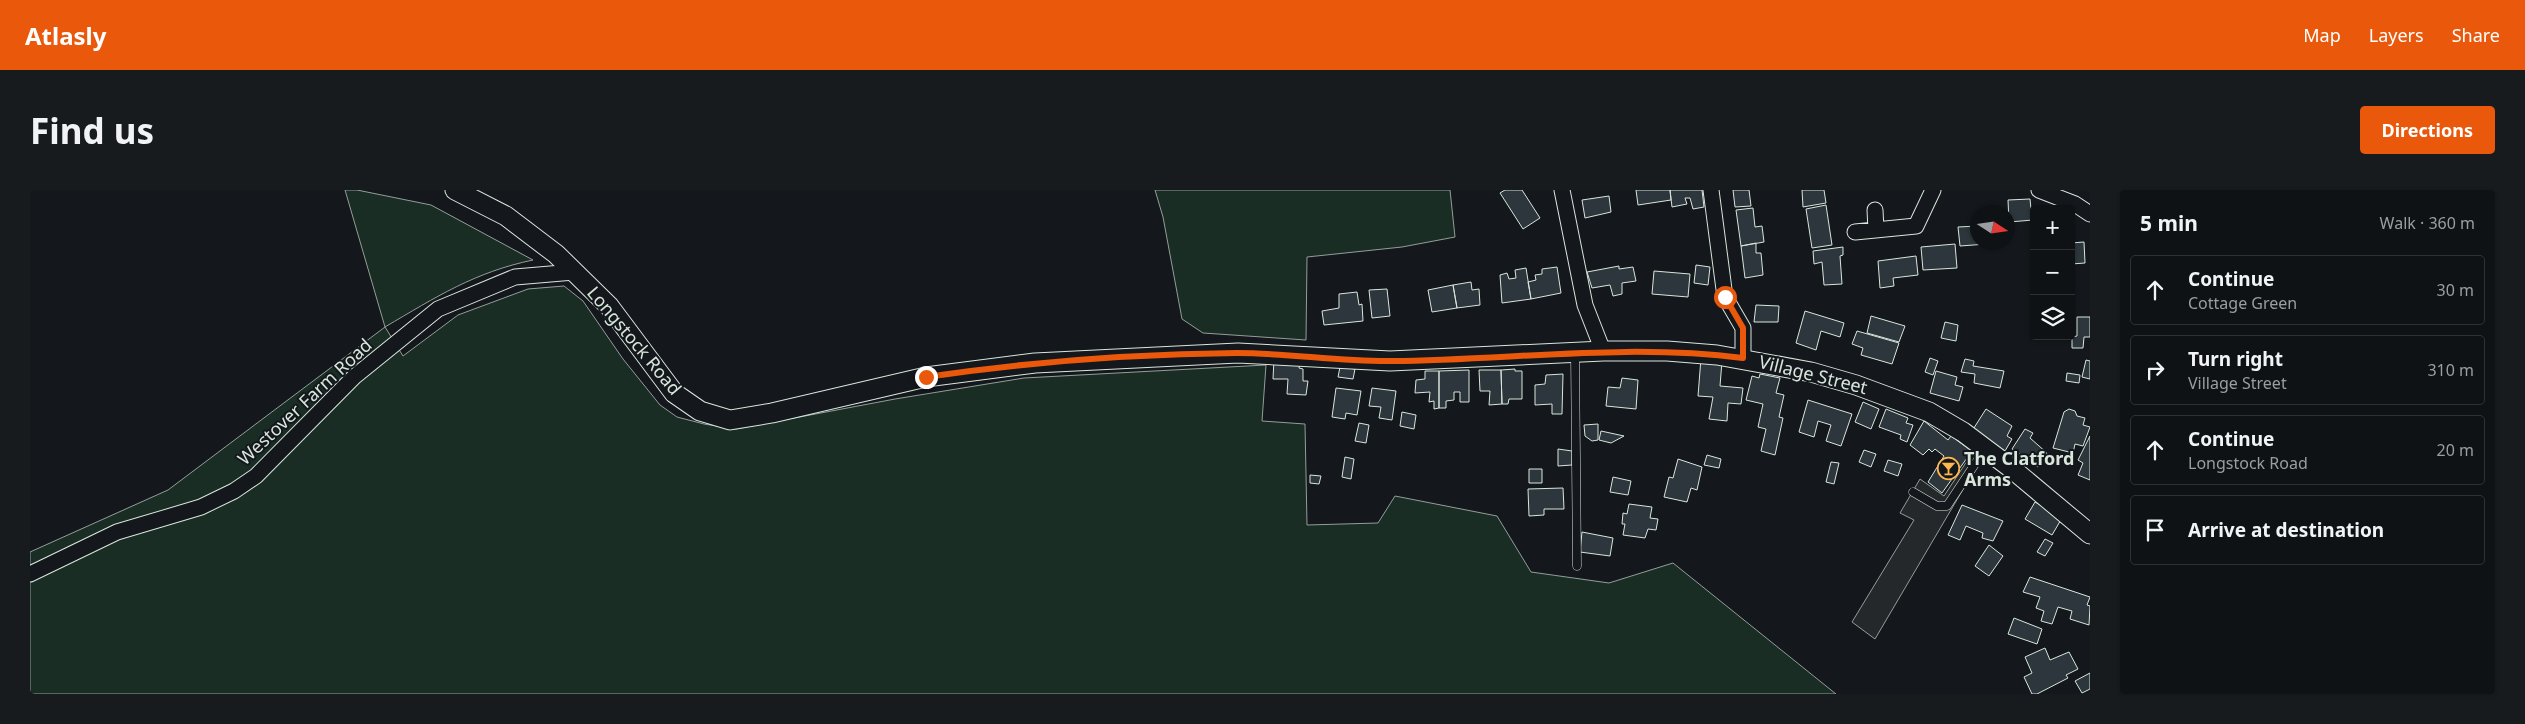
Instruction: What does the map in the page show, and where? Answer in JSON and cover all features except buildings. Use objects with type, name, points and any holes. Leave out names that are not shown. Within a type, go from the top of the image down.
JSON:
[{"type":"street","name":"Longstock Road","points":[[455,190],[506,216],[532,234],[609,306],[674,393],[686,403],[716,417],[730,420],[750,418],[926,377],[982,368]]},
{"type":"street","points":[[1562,190],[1586,305],[1603,351]]},
{"type":"street","points":[[1711,190],[1725,297],[1743,328],[1743,358]]},
{"type":"street","points":[[1855,232],[1916,226],[1933,190]]},
{"type":"street","points":[[2048,191],[2090,214]]},
{"type":"street","points":[[1875,210],[1876,230]]},
{"type":"street","name":"Westover Farm Road","points":[[30,574],[117,532],[201,507],[234,491],[256,476],[354,377],[438,309],[515,277],[574,272]]},
{"type":"street","name":"Village Street","points":[[982,368],[1034,363],[1238,353],[1390,361],[1603,351],[1667,351],[1743,358],[1811,372],[1904,402],[1946,422],[1985,448],[2090,534]]},
{"type":"lane","points":[[1575,353],[1577,566]]},
{"type":"lane","points":[[1914,492],[1937,506],[1947,506],[1985,448]]},
{"type":"green space","points":[[345,190],[357,190],[431,205],[533,260],[493,271],[456,287],[385,327]]},
{"type":"green space","points":[[1155,190],[1450,190],[1455,237],[1402,247],[1307,257],[1306,340],[1203,333],[1182,319],[1163,217]]},
{"type":"green space","points":[[564,286],[583,301],[623,359],[660,405],[677,417],[736,429],[895,399],[1024,378],[1266,365],[1262,421],[1305,424],[1307,525],[1378,523],[1395,496],[1497,516],[1531,572],[1609,583],[1673,563],[1836,694],[30,694],[30,552],[168,490],[385,327],[403,356],[458,315],[528,289]]},
{"type":"shaded area","points":[[1969,458],[1978,464],[1875,639],[1852,622],[1914,520],[1900,513],[1920,479],[1944,496]]},
{"type":"place","name":"The Clatford Arms","points":[[1948,469]]},
{"type":"route","points":[[926,377],[982,368],[1034,363],[1238,353],[1390,361],[1520,357],[1599,351],[1667,351],[1743,358],[1743,328],[1725,297]]}]
